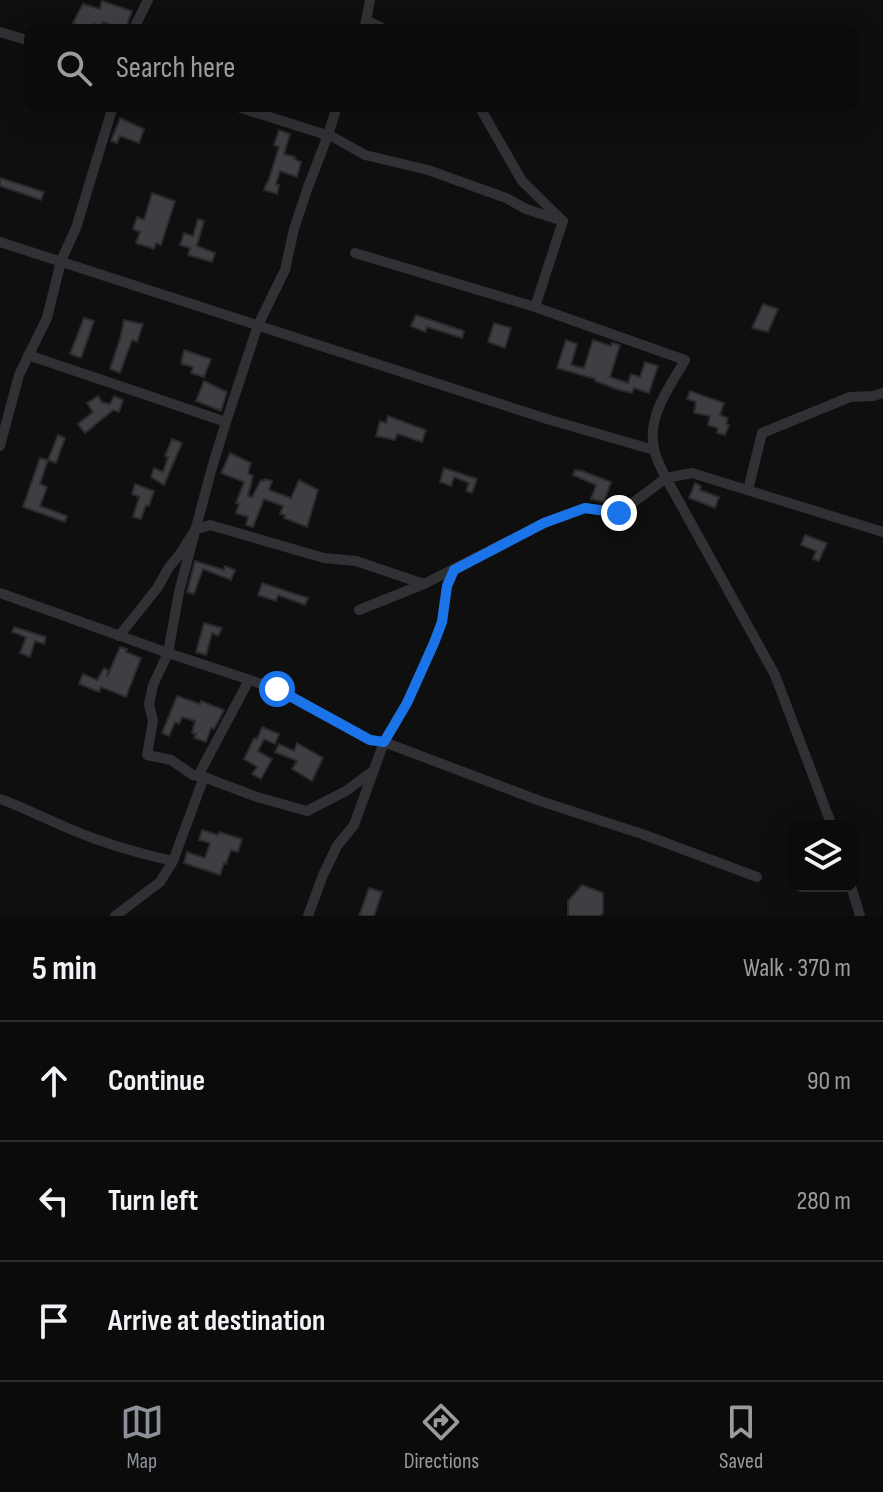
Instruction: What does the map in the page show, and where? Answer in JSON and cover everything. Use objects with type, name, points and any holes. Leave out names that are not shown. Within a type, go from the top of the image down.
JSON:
[{"type":"street","points":[[136,24],[148,0]]},
{"type":"street","points":[[365,24],[370,0]]},
{"type":"street","points":[[0,32],[24,39]]},
{"type":"street","points":[[0,446],[4,411],[47,318],[61,261],[76,228],[111,112]]},
{"type":"street","points":[[254,112],[328,135],[365,155],[428,170],[563,221]]},
{"type":"street","points":[[335,112],[294,229],[285,270],[258,325],[226,422],[179,592],[168,653],[153,685],[149,704],[153,721],[147,755],[171,760],[193,775],[307,811],[346,791],[373,771]]},
{"type":"street","points":[[482,112],[522,181],[563,221]]},
{"type":"street","points":[[535,307],[563,221]]},
{"type":"street","points":[[0,242],[547,419],[654,450]]},
{"type":"street","points":[[355,253],[535,307],[685,360],[657,409],[653,428],[654,450],[666,478],[775,675],[830,820]]},
{"type":"street","points":[[28,355],[226,422]]},
{"type":"street","points":[[748,490],[762,433],[850,397],[883,393]]},
{"type":"street","points":[[359,610],[454,570],[544,523],[585,508],[619,513],[666,478],[692,473],[883,532]]},
{"type":"street","points":[[119,636],[158,587],[195,530],[210,525],[324,558],[356,561],[424,584]]},
{"type":"street","points":[[308,916],[337,846],[354,825],[384,742],[407,703],[438,632],[447,586],[454,570]]},
{"type":"street","points":[[0,593],[277,689],[370,740],[384,742],[757,877]]},
{"type":"street","points":[[115,916],[160,882],[173,861],[201,777],[249,680]]},
{"type":"street","points":[[0,799],[140,854],[173,861]]},
{"type":"street","points":[[853,892],[860,916]]},
{"type":"building","points":[[102,1],[132,11],[127,24],[73,23],[83,4],[100,9]]},
{"type":"building","points":[[120,118],[144,129],[139,143],[120,136],[117,143],[111,141]]},
{"type":"building","points":[[279,130],[290,134],[284,154],[301,162],[297,177],[280,171],[277,194],[264,190],[279,147],[274,145]]},
{"type":"building","points":[[0,178],[44,192],[41,200],[0,186]]},
{"type":"building","points":[[152,193],[175,201],[161,245],[156,243],[154,249],[136,243],[140,232],[133,229],[137,217],[144,220]]},
{"type":"building","points":[[198,219],[204,221],[197,246],[215,253],[212,262],[188,255],[190,248],[180,245],[184,233],[193,236]]},
{"type":"building","points":[[763,304],[778,309],[768,332],[752,328]]},
{"type":"building","points":[[416,315],[464,331],[462,338],[427,327],[425,332],[411,326]]},
{"type":"building","points":[[84,318],[94,321],[81,358],[70,354]]},
{"type":"building","points":[[124,320],[143,324],[137,342],[132,340],[120,373],[110,369]]},
{"type":"building","points":[[494,323],[511,328],[505,348],[488,342]]},
{"type":"building","points":[[566,340],[577,344],[571,365],[584,368],[593,340],[611,346],[612,343],[620,345],[610,377],[628,383],[631,374],[640,377],[645,362],[658,366],[649,393],[634,388],[632,393],[619,390],[557,368]]},
{"type":"building","points":[[184,350],[211,359],[204,377],[191,373],[193,367],[181,364]]},
{"type":"building","points":[[204,381],[227,392],[221,411],[196,401]]},
{"type":"building","points":[[690,391],[724,403],[720,415],[728,418],[725,435],[717,433],[718,428],[708,425],[710,416],[694,413],[696,402],[687,399]]},
{"type":"building","points":[[98,396],[102,402],[110,404],[114,396],[123,400],[119,412],[113,410],[85,433],[78,424],[93,412],[87,403]]},
{"type":"building","points":[[388,416],[426,430],[422,442],[397,434],[395,440],[376,436],[380,421],[386,423]]},
{"type":"building","points":[[58,435],[65,438],[56,463],[48,460]]},
{"type":"building","points":[[172,439],[182,443],[164,485],[151,477],[154,468],[163,472]]},
{"type":"building","points":[[230,453],[251,463],[248,473],[253,476],[248,496],[252,497],[261,480],[265,479],[272,481],[269,490],[291,498],[299,480],[318,490],[307,527],[284,518],[285,515],[280,514],[283,506],[264,499],[253,527],[246,525],[248,517],[236,513],[239,504],[236,503],[244,482],[221,473]]},
{"type":"building","points":[[40,458],[48,460],[40,484],[47,487],[40,506],[67,516],[65,522],[23,507]]},
{"type":"building","points":[[444,468],[477,479],[472,493],[466,491],[469,483],[454,477],[451,486],[440,482]]},
{"type":"building","points":[[575,470],[611,482],[604,502],[591,499],[596,485],[573,475]]},
{"type":"building","points":[[695,483],[701,486],[700,490],[719,497],[715,508],[689,498]]},
{"type":"building","points":[[135,484],[154,491],[141,519],[133,517],[139,497],[132,494]]},
{"type":"building","points":[[805,535],[827,543],[819,561],[813,559],[816,551],[801,545]]},
{"type":"building","points":[[195,561],[224,570],[225,566],[235,570],[231,580],[203,569],[194,594],[187,592]]},
{"type":"building","points":[[262,583],[308,598],[305,605],[278,595],[276,601],[258,595]]},
{"type":"building","points":[[204,623],[222,628],[218,636],[212,633],[206,655],[196,652]]},
{"type":"building","points":[[14,627],[46,637],[44,644],[35,641],[30,657],[20,653],[26,637],[12,632]]},
{"type":"building","points":[[120,647],[141,658],[126,697],[101,687],[99,692],[79,684],[83,674],[97,680],[104,668],[108,670],[107,677]]},
{"type":"building","points":[[177,696],[224,710],[214,729],[211,728],[206,742],[194,738],[195,721],[182,717],[179,724],[175,722],[169,736],[162,733]]},
{"type":"building","points":[[262,727],[279,734],[275,744],[264,739],[258,751],[272,759],[261,779],[252,774],[257,767],[244,759]]},
{"type":"building","points":[[297,743],[323,758],[312,781],[292,769],[297,761],[275,752],[279,744],[294,751]]},
{"type":"building","points":[[202,830],[242,839],[238,852],[231,850],[220,875],[184,863],[187,852],[205,858],[210,843],[199,840]]},
{"type":"building","points":[[582,885],[603,893],[603,913],[600,916],[568,916],[568,901]]},
{"type":"building","points":[[369,888],[382,892],[374,916],[359,916]]},
{"type":"route","points":[[277,689],[370,740],[384,742],[407,703],[434,643],[442,622],[447,586],[454,570],[544,523],[585,508],[619,513]]}]
